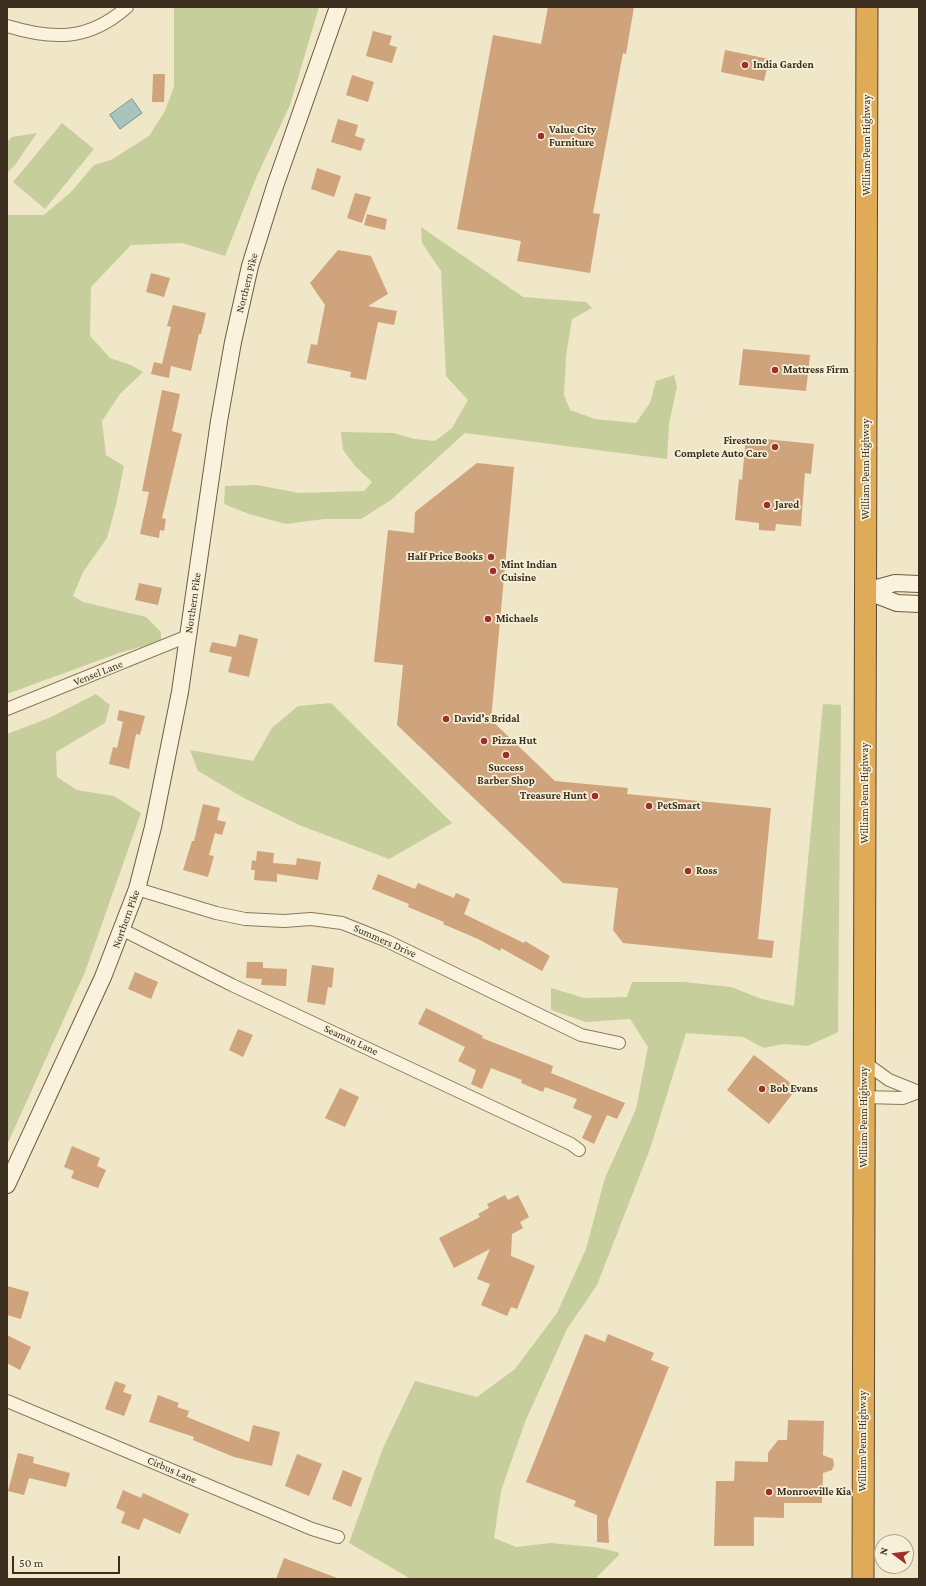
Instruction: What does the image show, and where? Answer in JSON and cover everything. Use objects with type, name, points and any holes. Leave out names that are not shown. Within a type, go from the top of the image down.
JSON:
[{"type":"highway","name":"William Penn Highway","points":[[863,1579],[867,7]]},
{"type":"street","points":[[7,26],[41,35],[75,35],[105,24],[127,7]]},
{"type":"street","name":"Northern Pike","points":[[7,1185],[103,977],[137,889],[153,827],[180,692],[219,421],[233,342],[250,266],[275,186],[338,7]]},
{"type":"street","points":[[866,591],[895,583],[919,584]]},
{"type":"street","points":[[866,591],[897,603],[919,604]]},
{"type":"street","name":"Vensel Lane","points":[[7,709],[188,636]]},
{"type":"street","name":"Summers Drive","points":[[137,889],[216,913],[245,919],[284,921],[311,918],[342,923],[415,954],[581,1035],[619,1043]]},
{"type":"street","name":"Seaman Lane","points":[[122,930],[239,988],[571,1144],[579,1150]]},
{"type":"street","points":[[864,1062],[889,1080],[919,1092]]},
{"type":"street","points":[[864,1098],[902,1098],[919,1092]]},
{"type":"street","name":"Cirbus Lane","points":[[7,1401],[312,1529],[338,1537]]},
{"type":"green space","points":[[174,7],[319,7],[290,105],[256,178],[225,256],[182,243],[131,245],[91,287],[90,336],[110,358],[131,365],[143,372],[120,394],[102,421],[106,455],[124,466],[107,538],[83,572],[73,596],[83,602],[146,617],[161,632],[161,641],[119,653],[7,694],[7,215],[44,215],[71,192],[94,165],[111,160],[149,136],[165,111],[174,87]]},
{"type":"green space","points":[[62,123],[94,149],[45,209],[13,182]]},
{"type":"green space","points":[[37,133],[15,165],[7,173],[7,142],[12,137]]},
{"type":"green space","points":[[421,227],[523,297],[586,302],[592,308],[572,319],[566,356],[564,395],[570,410],[595,419],[636,423],[650,403],[656,381],[674,375],[677,387],[669,424],[667,459],[465,433],[391,500],[361,519],[324,519],[286,524],[249,514],[224,504],[225,486],[257,485],[299,493],[364,491],[372,482],[355,466],[343,450],[341,432],[394,433],[414,439],[435,441],[452,428],[468,400],[446,376],[441,271],[422,243]]},
{"type":"green space","points":[[96,694],[110,705],[105,723],[56,752],[57,777],[77,790],[114,796],[141,813],[85,972],[7,1145],[7,734],[49,718]]},
{"type":"green space","points":[[331,703],[452,823],[389,859],[299,825],[244,798],[198,771],[190,750],[253,761],[272,728],[298,706]]},
{"type":"green space","points":[[823,704],[841,705],[838,1032],[808,1046],[783,1044],[764,1048],[743,1037],[686,1033],[650,1149],[597,1285],[567,1329],[525,1422],[501,1491],[494,1538],[516,1547],[550,1543],[594,1547],[618,1552],[619,1555],[595,1579],[411,1579],[349,1543],[383,1448],[415,1381],[477,1397],[515,1369],[557,1313],[586,1249],[605,1178],[636,1109],[648,1047],[630,1019],[586,1022],[551,1010],[551,988],[584,998],[627,997],[632,982],[684,982],[731,987],[762,999],[794,1006]]},
{"type":"water","points":[[132,99],[142,113],[120,129],[110,115]]},
{"type":"building","name":"Value City Furniture","points":[[548,7],[634,7],[626,54],[623,53],[593,213],[600,214],[590,273],[517,261],[521,241],[457,229],[493,35],[541,44]]},
{"type":"building","points":[[373,31],[392,36],[389,45],[397,47],[392,63],[366,56]]},
{"type":"building","name":"India Garden","points":[[725,50],[769,59],[764,81],[721,72]]},
{"type":"building","points":[[153,74],[165,74],[164,102],[152,102]]},
{"type":"building","points":[[352,75],[374,82],[368,102],[346,95]]},
{"type":"building","points":[[338,119],[358,125],[355,136],[365,139],[361,151],[331,142]]},
{"type":"building","points":[[317,168],[341,176],[334,197],[311,189]]},
{"type":"building","points":[[355,193],[371,197],[362,223],[347,218]]},
{"type":"building","points":[[367,214],[387,219],[385,230],[364,225]]},
{"type":"building","points":[[338,250],[371,256],[388,294],[368,306],[397,311],[394,325],[378,322],[366,380],[350,377],[351,372],[307,363],[311,344],[317,345],[325,305],[310,283]]},
{"type":"building","points":[[151,273],[170,278],[164,297],[146,292]]},
{"type":"building","points":[[173,305],[206,313],[201,334],[199,334],[191,371],[171,366],[169,378],[151,374],[154,362],[162,364],[171,327],[167,326]]},
{"type":"building","name":"Mattress Firm","points":[[743,349],[810,355],[806,391],[739,385]]},
{"type":"building","points":[[162,390],[180,394],[172,431],[182,434],[162,518],[166,519],[164,531],[160,530],[159,538],[140,534],[149,492],[142,491]]},
{"type":"building","points":[[746,437],[814,444],[811,474],[805,473],[801,526],[776,524],[775,531],[759,530],[759,523],[735,520],[739,479],[742,480]]},
{"type":"building","points":[[477,463],[514,467],[491,720],[555,781],[628,788],[627,794],[771,808],[758,939],[774,941],[772,958],[623,943],[613,930],[618,888],[563,883],[397,725],[403,665],[374,662],[388,530],[414,533],[415,512]]},
{"type":"building","points":[[139,583],[162,588],[158,605],[135,600]]},
{"type":"building","points":[[239,634],[258,639],[249,677],[228,672],[232,657],[209,652],[212,642],[236,647]]},
{"type":"building","points":[[119,710],[145,716],[140,735],[136,734],[129,769],[109,764],[113,747],[117,748],[123,722],[117,720]]},
{"type":"building","points":[[203,804],[220,808],[217,820],[226,822],[222,835],[215,833],[209,855],[214,856],[208,877],[183,870],[192,841],[194,841]]},
{"type":"building","points":[[257,851],[274,853],[273,863],[296,865],[297,858],[321,862],[318,880],[277,874],[277,882],[254,880],[255,870],[251,870],[252,860],[256,861]]},
{"type":"building","points":[[378,874],[415,889],[418,883],[454,898],[456,893],[470,899],[464,914],[524,943],[525,941],[550,956],[542,971],[501,948],[500,951],[478,939],[443,924],[444,922],[408,907],[409,904],[372,889]]},
{"type":"building","points":[[247,962],[263,962],[263,968],[287,969],[286,986],[261,985],[262,979],[246,978]]},
{"type":"building","points":[[312,965],[334,968],[332,988],[328,987],[325,1005],[307,1002]]},
{"type":"building","points":[[135,972],[158,982],[151,999],[128,989]]},
{"type":"building","points":[[426,1008],[483,1036],[482,1038],[553,1066],[551,1073],[625,1103],[617,1119],[607,1115],[594,1144],[582,1138],[592,1116],[573,1108],[577,1099],[545,1087],[543,1092],[521,1083],[522,1080],[491,1068],[482,1089],[471,1084],[476,1070],[458,1061],[465,1047],[418,1024]]},
{"type":"building","points":[[238,1029],[253,1035],[243,1057],[229,1050]]},
{"type":"building","name":"Bob Evans","points":[[754,1055],[797,1088],[769,1124],[727,1090]]},
{"type":"building","points":[[340,1088],[359,1097],[345,1127],[325,1118]]},
{"type":"building","points":[[72,1146],[100,1158],[97,1166],[106,1170],[98,1188],[71,1178],[74,1171],[64,1167]]},
{"type":"building","points":[[505,1195],[508,1200],[518,1195],[529,1217],[520,1222],[523,1228],[512,1234],[511,1256],[535,1266],[517,1309],[511,1307],[507,1316],[481,1305],[490,1284],[477,1279],[490,1249],[454,1268],[439,1238],[480,1217],[478,1214],[489,1208],[487,1204]]},
{"type":"building","points":[[7,1286],[29,1292],[21,1319],[7,1315]]},
{"type":"building","points":[[585,1334],[605,1342],[608,1334],[654,1353],[651,1360],[669,1367],[608,1520],[609,1543],[597,1542],[597,1515],[574,1506],[576,1501],[526,1482]]},
{"type":"building","points":[[7,1335],[31,1347],[20,1370],[7,1363]]},
{"type":"building","points":[[115,1381],[126,1385],[123,1392],[132,1395],[124,1416],[105,1409]]},
{"type":"building","points":[[158,1395],[179,1403],[177,1407],[189,1411],[187,1417],[249,1442],[253,1425],[280,1432],[272,1466],[234,1457],[193,1440],[194,1437],[149,1422]]},
{"type":"building","name":"Monroeville Kia","points":[[788,1420],[824,1421],[823,1455],[833,1459],[834,1465],[832,1470],[823,1473],[822,1503],[784,1503],[784,1518],[754,1517],[754,1546],[714,1546],[716,1481],[734,1481],[735,1461],[768,1462],[768,1453],[778,1440],[787,1440]]},
{"type":"building","points":[[18,1453],[34,1457],[33,1463],[70,1473],[66,1487],[29,1478],[24,1495],[8,1491]]},
{"type":"building","points":[[297,1454],[322,1464],[309,1496],[285,1486]]},
{"type":"building","points":[[343,1470],[362,1478],[351,1507],[332,1499]]},
{"type":"building","points":[[123,1490],[141,1498],[143,1493],[189,1514],[180,1534],[144,1518],[139,1530],[121,1523],[125,1512],[116,1508]]},
{"type":"building","points":[[284,1558],[337,1578],[337,1579],[276,1579]]},
{"type":"place","name":"India Garden","points":[[745,65]]},
{"type":"place","name":"Value City Furniture","points":[[541,136]]},
{"type":"place","name":"Mattress Firm","points":[[775,370]]},
{"type":"place","name":"Firestone Complete Auto Care","points":[[775,447]]},
{"type":"place","name":"Jared","points":[[767,505]]},
{"type":"place","name":"Half Price Books","points":[[491,557]]},
{"type":"place","name":"Mint Indian Cuisine","points":[[493,571]]},
{"type":"place","name":"Michaels","points":[[488,619]]},
{"type":"place","name":"David's Bridal","points":[[446,719]]},
{"type":"place","name":"Pizza Hut","points":[[484,741]]},
{"type":"place","name":"Success Barber Shop","points":[[506,755]]},
{"type":"place","name":"Treasure Hunt","points":[[595,796]]},
{"type":"place","name":"PetSmart","points":[[649,806]]},
{"type":"place","name":"Ross","points":[[688,871]]},
{"type":"place","name":"Bob Evans","points":[[762,1089]]},
{"type":"place","name":"Monroeville Kia","points":[[769,1492]]}]
